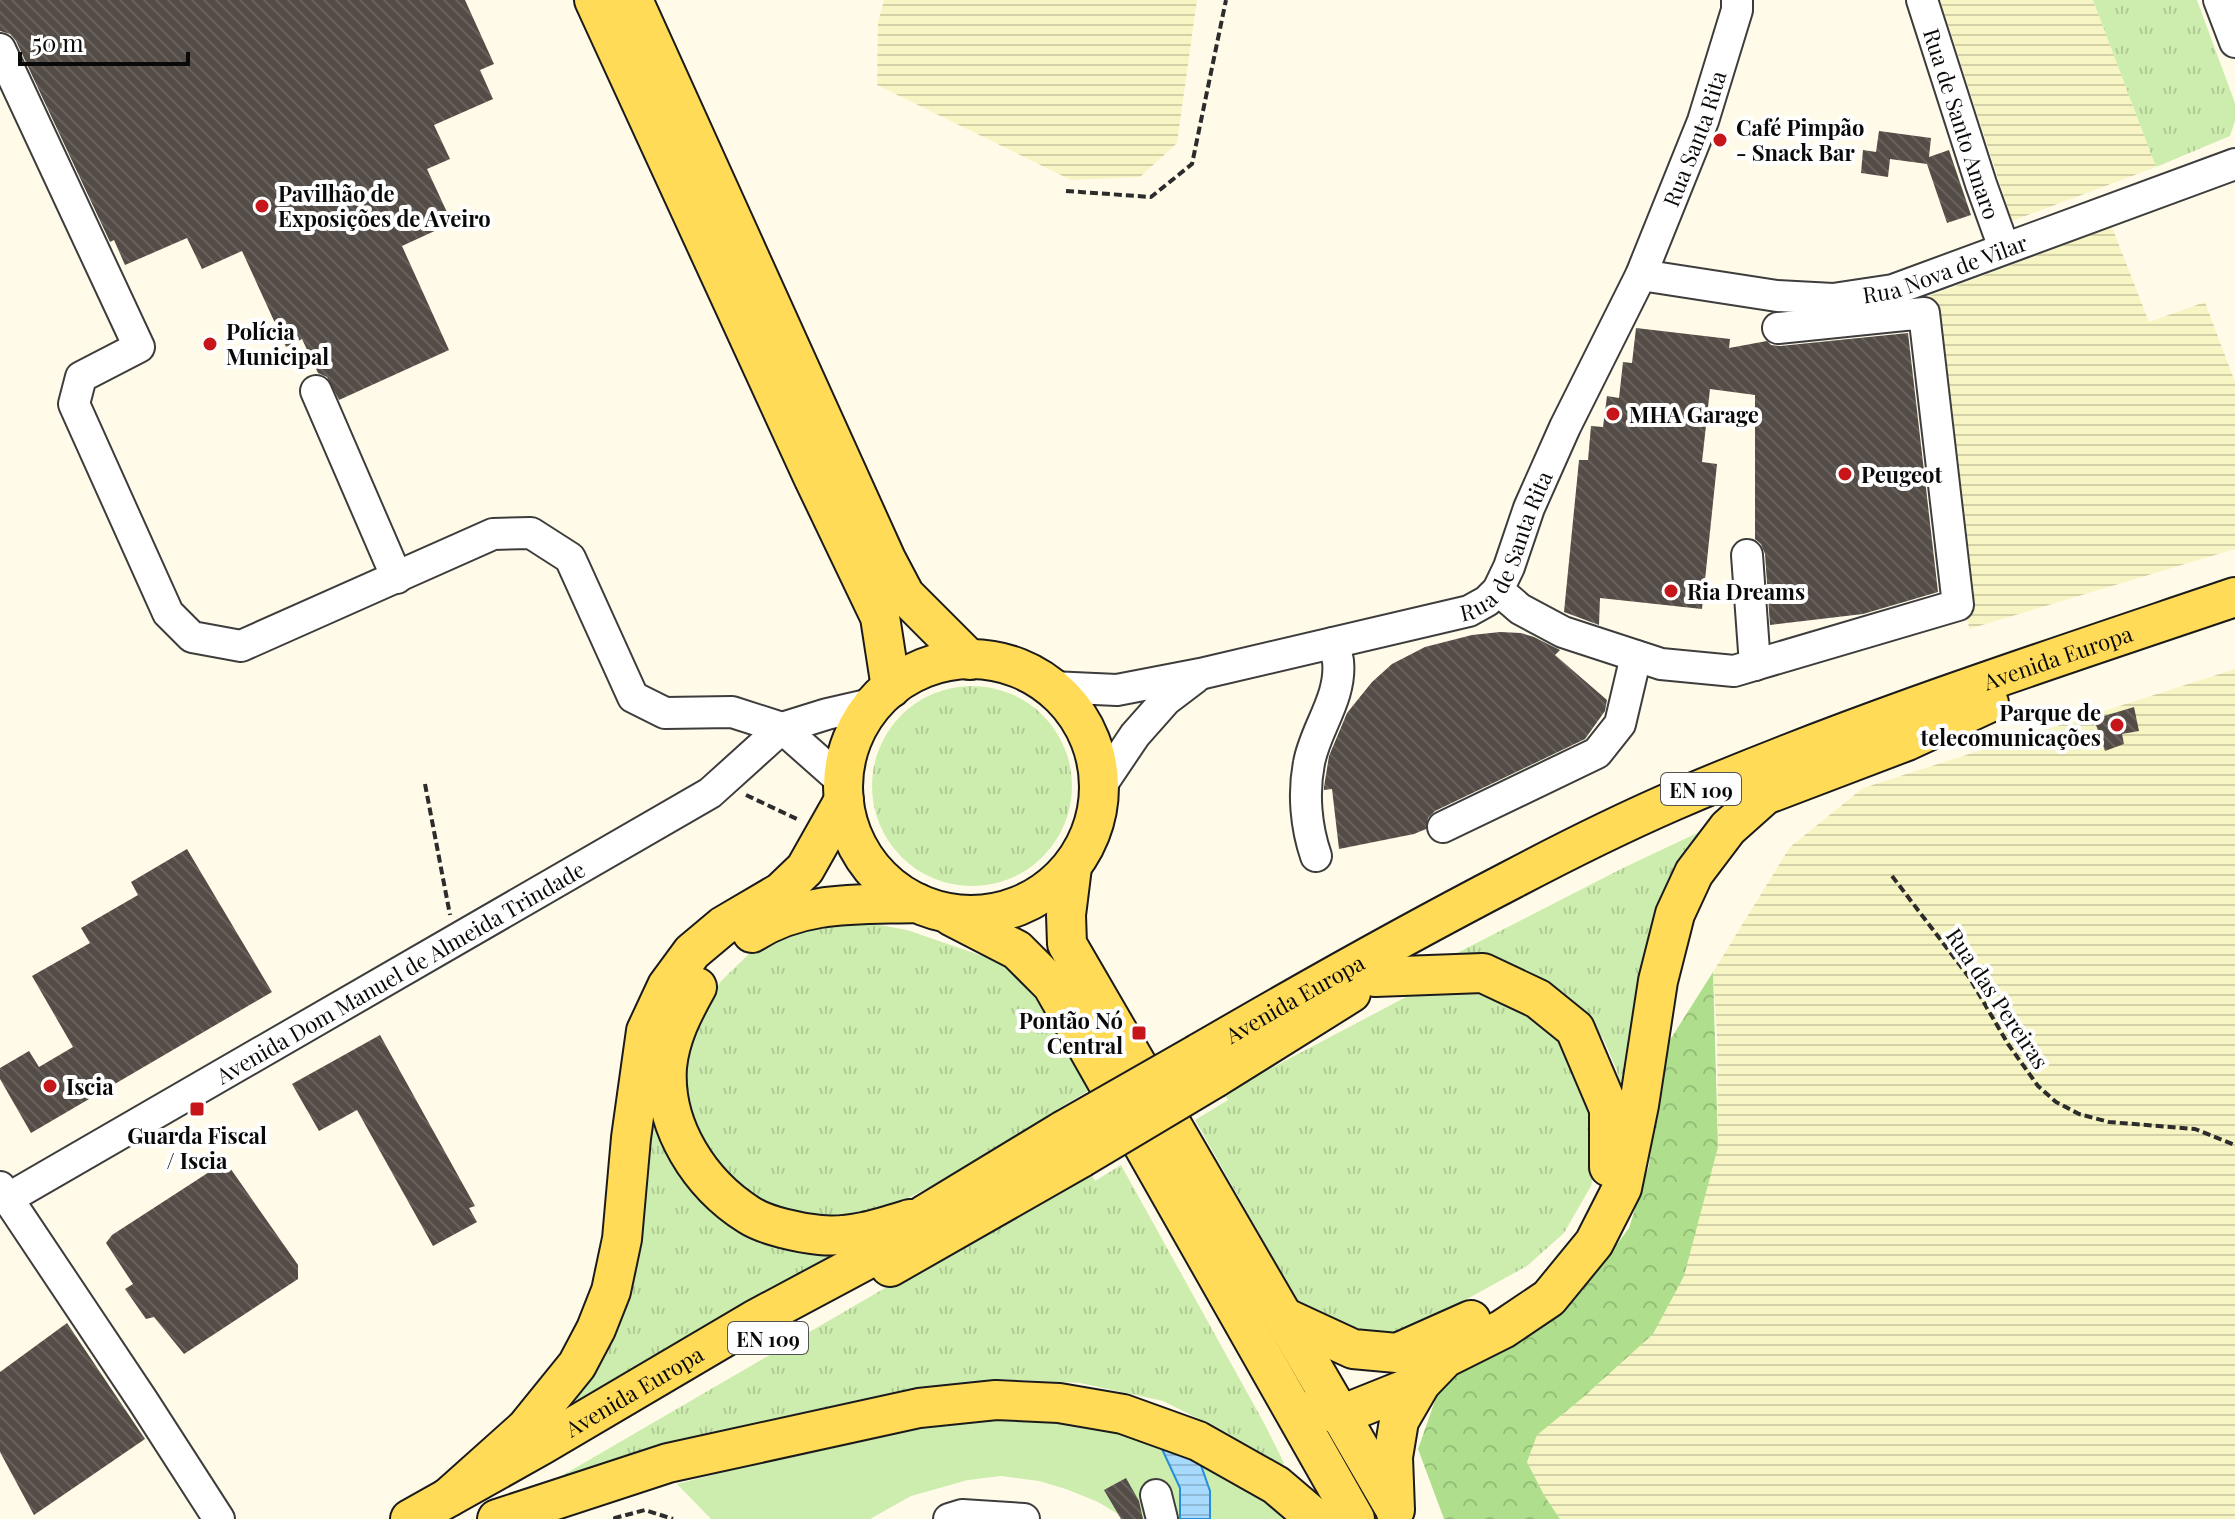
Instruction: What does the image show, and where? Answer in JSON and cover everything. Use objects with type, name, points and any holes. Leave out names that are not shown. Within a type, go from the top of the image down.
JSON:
[{"type":"main road","points":[[594,0],[880,617],[883,696]]},
{"type":"main road","points":[[633,0],[886,559],[905,595],[970,660]]},
{"type":"main road","name":"Avenida Europa","points":[[1207,1066],[1331,976],[1556,857],[1672,801],[1961,689],[2235,597]]},
{"type":"main road","name":"Avenida Europa","points":[[410,1519],[452,1508],[1207,1066],[1375,977],[1458,928],[1575,869],[1681,819],[1896,734],[2235,621]]},
{"type":"main road","points":[[924,1215],[868,1232],[822,1236],[788,1229],[751,1216],[711,1184],[685,1150],[670,1111],[667,1067],[677,1022],[700,981],[730,950],[757,930],[786,915],[818,907],[931,908],[972,915],[1001,912],[1028,902],[1052,887],[1072,867],[1087,843],[1097,815],[1100,787],[1096,759],[1087,731],[1071,707],[1051,687],[1026,672],[999,663],[970,660],[942,663],[915,673],[883,696],[857,729],[847,758],[843,791],[856,844],[872,868],[893,888],[931,908],[1017,950],[1052,985],[1355,1519]]},
{"type":"main road","points":[[1398,1515],[1393,1457],[1399,1421],[1421,1383],[1445,1358],[1503,1329],[1549,1298],[1594,1243],[1622,1188],[1639,1105],[1658,981],[1675,914],[1694,873],[1728,828],[1765,795],[1907,741],[1989,703]]},
{"type":"main road","points":[[452,1508],[526,1428],[577,1365],[596,1329],[611,1291],[622,1239],[631,1138],[646,1031],[667,986],[692,952],[723,926],[781,892],[805,869],[843,791]]},
{"type":"main road","points":[[1072,867],[1066,915],[1067,944],[1398,1515]]},
{"type":"main road","points":[[1286,1318],[1353,1349],[1397,1353],[1479,1316],[1543,1273],[1587,1225],[1609,1175],[1609,1109],[1575,1029],[1538,999],[1483,973],[1375,977]]},
{"type":"main road","name":"Avenida Europa","points":[[452,1508],[754,1320],[870,1258],[924,1215],[1072,1144]]},
{"type":"main road","points":[[1267,1364],[1314,1408],[1341,1415],[1421,1383]]},
{"type":"main road","points":[[497,1519],[668,1463],[919,1408],[996,1400],[1059,1403],[1123,1414],[1198,1441],[1276,1485],[1316,1519]]},
{"type":"street","name":"Rua Santa Rita","points":[[1641,275],[1703,121],[1737,10],[1737,0]]},
{"type":"street","name":"Rua de Santo Amaro","points":[[1922,0],[2004,248]]},
{"type":"street","points":[[2219,0],[2235,42]]},
{"type":"street","points":[[0,49],[139,347],[81,377],[74,404],[168,613],[192,637],[241,646],[493,534],[531,533],[570,558],[633,697],[665,713],[732,712],[782,728],[843,791]]},
{"type":"street","name":"Rua Nova de Vilar","points":[[1641,275],[1777,296],[1833,299],[1893,290],[2235,164]]},
{"type":"street","name":"Rua de Santa Rita","points":[[1051,687],[1117,690],[1200,674],[1469,611],[1487,601],[1498,590],[1509,567],[1529,508],[1565,427],[1641,275]]},
{"type":"street","points":[[1498,590],[1520,609],[1563,632],[1661,664],[1744,668],[1958,605],[1924,313],[1778,328]]},
{"type":"street","points":[[316,391],[397,578]]},
{"type":"street","points":[[1744,668],[1747,555]]},
{"type":"street","points":[[1316,856],[1310,839],[1306,803],[1309,761],[1334,700],[1338,662],[1333,643]]},
{"type":"street","points":[[1443,827],[1597,753],[1620,724],[1636,656]]},
{"type":"street","name":"Rua de Santa Rita","points":[[1100,787],[1135,735],[1166,700],[1200,674]]},
{"type":"street","name":"Avenida Dom Manuel de Almeida Trindade","points":[[4,1193],[710,793],[782,728],[883,696]]},
{"type":"street","points":[[4,1193],[219,1519]]},
{"type":"street","points":[[949,1519],[962,1515],[1024,1519]]},
{"type":"path","points":[[1066,191],[1151,197],[1192,164],[1226,0]]},
{"type":"path","points":[[425,784],[455,939]]},
{"type":"path","points":[[736,790],[810,825]]},
{"type":"path","name":"Rua das Pereiras","points":[[1892,876],[1969,977],[2008,1044],[2038,1086],[2056,1102],[2079,1114],[2109,1122],[2195,1129],[2235,1145]]},
{"type":"path","points":[[616,1519],[645,1510],[673,1519]]},
{"type":"shaded area","points":[[884,0],[1197,0],[1177,143],[1140,177],[1071,180],[877,85],[878,22]]},
{"type":"shaded area","points":[[1940,0],[2093,0],[2156,167],[2012,221]]},
{"type":"shaded area","points":[[2112,227],[2149,322],[2205,302],[2235,382],[2235,549],[1969,629],[1929,296]]},
{"type":"shaded area","points":[[2235,669],[2235,1519],[1560,1519],[1527,1462],[1537,1434],[1580,1400],[1718,1147],[1713,972],[1790,847],[1863,788]]},
{"type":"green space","points":[[2093,0],[2197,0],[2235,103],[2235,121],[2230,136],[2156,167]]},
{"type":"green space","points":[[972,686],[1010,693],[1043,715],[1065,748],[1072,786],[1065,824],[1043,857],[1010,879],[972,886],[934,879],[901,857],[879,824],[872,786],[879,748],[901,715],[934,693]]},
{"type":"green space","points":[[1712,826],[1627,1117],[1617,1071],[1603,1038],[1583,1014],[1451,956]]},
{"type":"green space","points":[[858,921],[907,930],[1003,963],[1032,990],[1093,1088],[1053,1112],[1057,1118],[976,1164],[884,1210],[815,1219],[756,1198],[708,1163],[689,1121],[682,1079],[691,1031],[721,981],[749,954],[796,930]]},
{"type":"green space","points":[[1713,972],[1718,1147],[1684,1276],[1653,1334],[1537,1435],[1527,1462],[1560,1519],[1444,1519],[1418,1449],[1437,1395],[1464,1368],[1547,1317],[1581,1292],[1629,1228],[1649,1165],[1663,1051]]},
{"type":"green space","points":[[1475,991],[1522,1011],[1554,1033],[1579,1070],[1600,1147],[1591,1186],[1564,1233],[1527,1266],[1427,1321],[1378,1336],[1334,1326],[1298,1302],[1195,1120],[1228,1100],[1224,1093],[1406,997]]},
{"type":"green space","points":[[650,1074],[684,1172],[847,1251],[563,1415],[607,1337]]},
{"type":"green space","points":[[1121,1165],[1264,1423],[1284,1463],[1279,1468],[1227,1433],[1163,1401],[1080,1383],[1000,1379],[891,1399],[546,1485],[947,1252],[1091,1174],[1095,1181]]},
{"type":"green space","points":[[977,1414],[1120,1424],[1263,1488],[1270,1504],[1285,1519],[1126,1519],[1098,1502],[1066,1489],[1039,1481],[1001,1476],[968,1480],[911,1496],[870,1519],[711,1519],[677,1484],[863,1437]]},
{"type":"water","points":[[1157,1438],[1197,1454],[1210,1491],[1210,1519],[1180,1519],[1180,1488]]},
{"type":"building","name":"Pavilhão de Exposições de Aveiro","points":[[0,0],[465,0],[494,64],[480,70],[493,99],[434,125],[450,159],[427,169],[452,223],[402,246],[449,350],[339,400],[327,377],[318,373],[302,339],[286,347],[242,251],[202,269],[187,238],[125,265],[114,240],[110,242],[16,41],[10,34],[0,31]]},
{"type":"building","points":[[1879,131],[1931,138],[1929,157],[1949,150],[1971,215],[1947,223],[1927,164],[1890,159],[1888,177],[1861,173],[1863,150],[1876,152]]},
{"type":"building","points":[[1636,328],[1730,339],[1729,348],[1767,341],[1780,346],[1908,333],[1938,592],[1863,614],[1770,625],[1765,554],[1755,539],[1755,395],[1710,389],[1702,462],[1717,464],[1702,609],[1600,598],[1599,625],[1564,612],[1579,460],[1588,460],[1591,426],[1603,427],[1607,396],[1619,398],[1623,362],[1632,363]]},
{"type":"building","points":[[1521,633],[1560,650],[1555,655],[1607,700],[1605,711],[1585,739],[1435,811],[1428,818],[1426,829],[1339,849],[1332,789],[1324,790],[1324,787],[1329,756],[1347,713],[1372,682],[1392,664],[1425,647],[1472,635]]},
{"type":"building","name":"Parque de telecomunicações","points":[[2134,707],[2139,731],[2122,734],[2124,744],[2105,751],[2094,719]]},
{"type":"building","points":[[187,849],[272,992],[31,1133],[0,1079],[0,1068],[29,1051],[39,1067],[73,1047],[32,976],[90,943],[81,928],[138,895],[131,882]]},
{"type":"building","points":[[380,1035],[475,1206],[469,1208],[477,1222],[433,1246],[357,1110],[319,1131],[292,1084]]},
{"type":"building","points":[[220,1165],[228,1165],[298,1265],[298,1279],[184,1354],[154,1317],[146,1319],[125,1289],[133,1284],[106,1243],[112,1235]]},
{"type":"building","points":[[67,1323],[145,1439],[34,1515],[0,1452],[0,1372]]},
{"type":"building","points":[[1126,1478],[1139,1501],[1143,1519],[1121,1519],[1104,1490]]},
{"type":"place","name":"Café Pimpão - Snack Bar","points":[[1720,140]]},
{"type":"place","name":"Pavilhão de Exposições de Aveiro","points":[[262,206]]},
{"type":"place","name":"Polícia Municipal","points":[[210,344]]},
{"type":"place","name":"MHA Garage","points":[[1613,414]]},
{"type":"place","name":"Peugeot","points":[[1845,474]]},
{"type":"place","name":"Ria Dreams","points":[[1671,591]]},
{"type":"place","name":"Parque de telecomunicações","points":[[2117,725]]},
{"type":"place","name":"Pontão Nó Central","points":[[1139,1033]]},
{"type":"place","name":"Iscia","points":[[50,1086]]},
{"type":"place","name":"Guarda Fiscal / Iscia","points":[[197,1109]]}]
